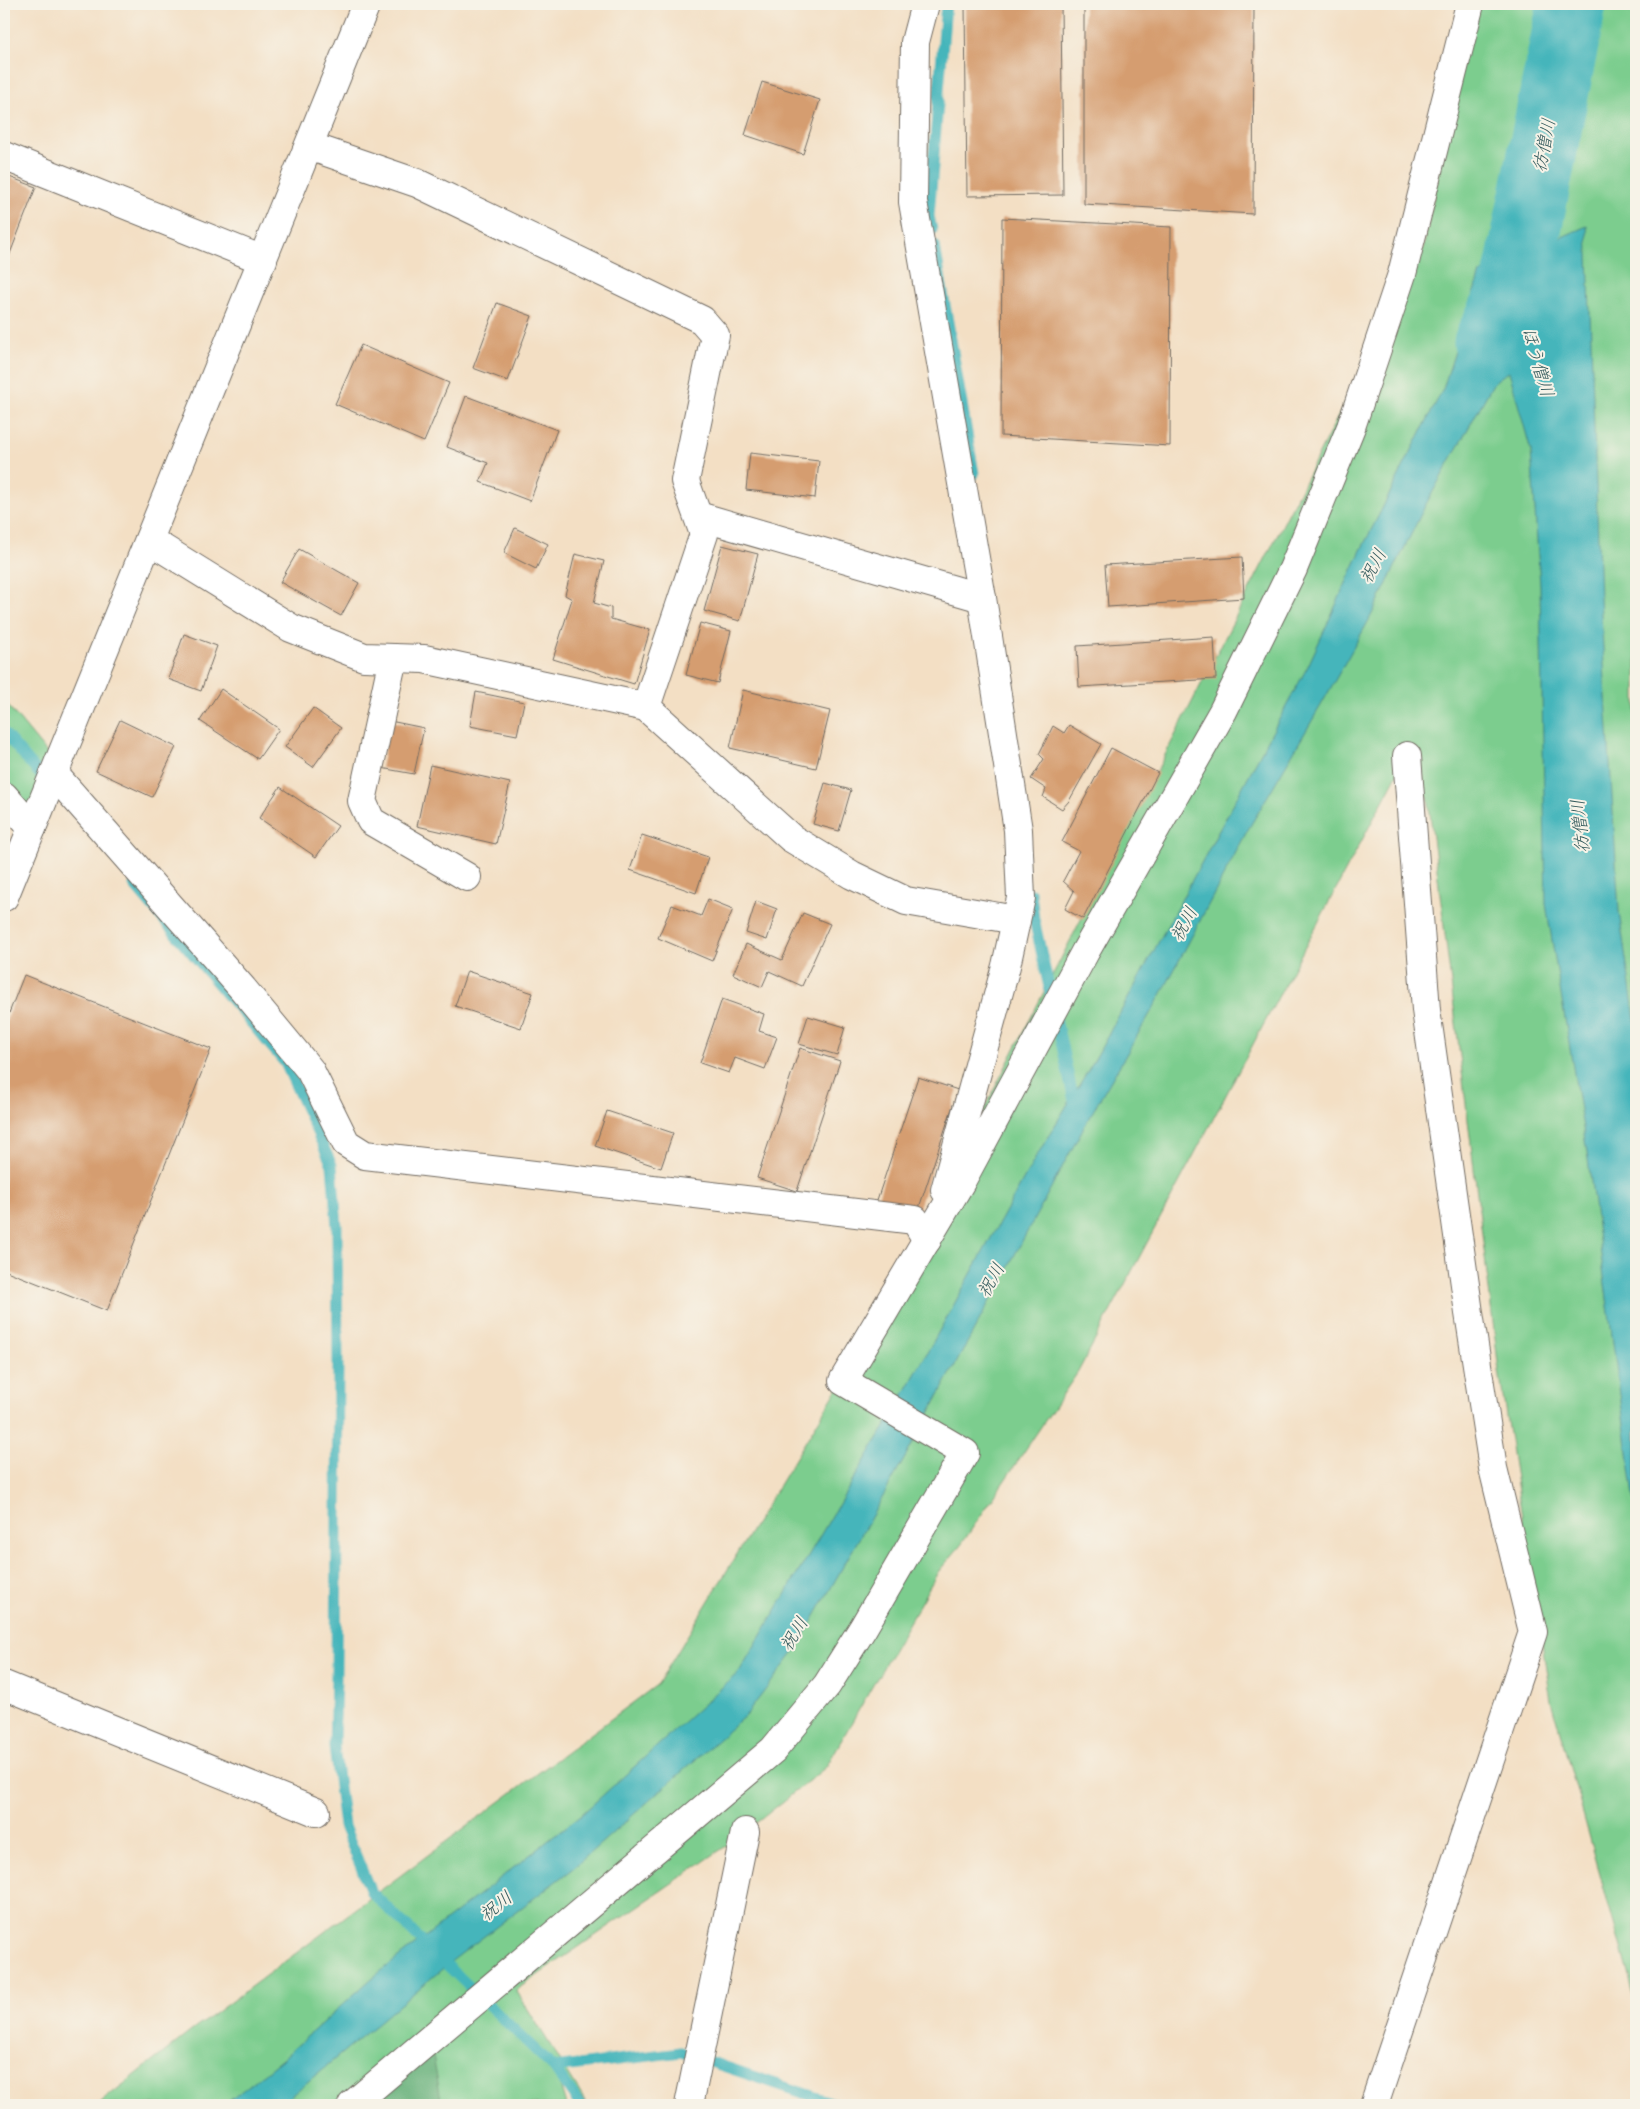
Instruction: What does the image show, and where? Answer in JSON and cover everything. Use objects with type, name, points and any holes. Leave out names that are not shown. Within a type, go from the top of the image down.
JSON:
[{"type":"street","points":[[4,897],[366,4]]},
{"type":"street","points":[[925,4],[915,42],[913,202],[982,598],[1018,830],[1021,898],[1006,966],[931,1233]]},
{"type":"street","points":[[352,2105],[773,1750],[827,1685],[863,1628],[965,1453],[843,1381],[962,1180],[1222,711],[1293,569],[1351,427],[1402,274],[1470,4]]},
{"type":"street","points":[[309,146],[417,183],[702,320],[715,335],[685,481],[704,534],[646,707]]},
{"type":"street","points":[[4,156],[263,260]]},
{"type":"street","points":[[698,516],[982,598]]},
{"type":"street","points":[[149,540],[291,628],[364,657],[424,658],[646,707],[791,838],[852,874],[906,901],[1016,920]]},
{"type":"street","points":[[393,658],[362,801],[371,821],[467,877]]},
{"type":"street","points":[[1374,2105],[1533,1632],[1493,1468],[1466,1294],[1426,1010],[1407,756]]},
{"type":"street","points":[[54,774],[243,990],[310,1070],[346,1143],[365,1156],[915,1220],[931,1233]]},
{"type":"street","points":[[4,796],[32,828]]},
{"type":"street","points":[[4,1685],[316,1812]]},
{"type":"street","points":[[690,2105],[745,1832]]},
{"type":"green space","points":[[1473,4],[1636,4],[1636,2002],[1551,1700],[1499,1371],[1428,797],[1407,756],[1078,1372],[961,1545],[938,1572],[826,1767],[735,1840],[516,1990],[587,2104],[555,2069],[566,2105],[97,2105],[190,2032],[658,1684],[860,1352],[1423,250]]},
{"type":"green space","points":[[4,701],[57,765],[32,828],[4,795]]},
{"type":"green space","points":[[430,2039],[442,2105],[352,2105]]},
{"type":"water","points":[[1541,4],[1574,4],[1517,125]]},
{"type":"water","points":[[1587,226],[1600,598],[1619,912],[1636,1026],[1636,1512],[1587,1152],[1546,904],[1540,585],[1531,451],[1509,371],[1494,382],[1425,506],[1369,620],[1246,833],[1161,995],[1086,1123],[906,1456],[795,1651],[747,1714],[572,1869],[453,1960],[280,2105],[224,2105],[281,2060],[371,1979],[581,1815],[739,1672],[898,1405],[1036,1157],[1099,1052],[1308,666],[1362,548],[1443,389],[1480,273]]},
{"type":"building","points":[[965,4],[1061,4],[1063,195],[967,196]]},
{"type":"building","points":[[1084,4],[1254,4],[1253,214],[1084,204]]},
{"type":"building","points":[[762,82],[820,100],[803,154],[745,135]]},
{"type":"building","points":[[4,175],[36,187],[4,269]]},
{"type":"building","points":[[1002,218],[1171,227],[1170,446],[1001,436]]},
{"type":"building","points":[[497,303],[532,316],[508,381],[473,368]]},
{"type":"building","points":[[361,345],[449,383],[424,442],[335,404]]},
{"type":"building","points":[[466,396],[557,430],[530,501],[480,482],[488,463],[447,447]]},
{"type":"building","points":[[750,453],[819,461],[815,498],[746,490]]},
{"type":"building","points":[[515,528],[548,544],[536,569],[504,553]]},
{"type":"building","points":[[722,545],[758,554],[740,621],[704,611]]},
{"type":"building","points":[[299,549],[359,583],[341,616],[280,582]]},
{"type":"building","points":[[575,554],[604,561],[594,603],[611,608],[611,619],[650,630],[634,684],[553,659],[572,599],[565,595]]},
{"type":"building","points":[[1242,557],[1244,598],[1108,607],[1105,565]]},
{"type":"building","points":[[700,623],[731,631],[718,683],[686,675]]},
{"type":"building","points":[[184,634],[217,646],[201,691],[168,679]]},
{"type":"building","points":[[1214,637],[1216,679],[1079,687],[1077,646]]},
{"type":"building","points":[[221,689],[279,729],[258,759],[200,721]]},
{"type":"building","points":[[743,690],[830,711],[816,768],[730,748]]},
{"type":"building","points":[[476,692],[524,702],[517,735],[470,726]]},
{"type":"building","points":[[313,708],[341,728],[313,767],[285,747]]},
{"type":"building","points":[[120,720],[176,747],[152,797],[96,771]]},
{"type":"building","points":[[390,721],[424,728],[414,774],[381,768]]},
{"type":"building","points":[[1069,725],[1101,744],[1069,801],[1062,809],[1043,797],[1046,789],[1031,779],[1044,759],[1039,754],[1053,726],[1064,733]]},
{"type":"building","points":[[1111,748],[1158,773],[1083,919],[1065,909],[1074,891],[1063,881],[1079,851],[1062,842]]},
{"type":"building","points":[[430,765],[510,783],[496,844],[417,826]]},
{"type":"building","points":[[825,783],[851,790],[839,831],[813,824]]},
{"type":"building","points":[[280,787],[338,826],[316,857],[259,818]]},
{"type":"building","points":[[642,835],[708,857],[696,893],[630,870]]},
{"type":"building","points":[[708,899],[733,909],[712,961],[658,938],[672,905],[701,916]]},
{"type":"building","points":[[756,901],[777,909],[767,940],[746,933]]},
{"type":"building","points":[[803,913],[830,924],[802,986],[769,971],[762,987],[733,974],[746,944],[782,960]]},
{"type":"building","points":[[467,971],[533,993],[521,1028],[455,1006]]},
{"type":"building","points":[[24,975],[211,1049],[107,1311],[4,1270],[4,1026]]},
{"type":"building","points":[[722,999],[764,1014],[759,1031],[777,1037],[765,1069],[735,1058],[729,1073],[700,1063]]},
{"type":"building","points":[[808,1016],[845,1027],[837,1055],[799,1044]]},
{"type":"building","points":[[800,1048],[840,1061],[797,1191],[757,1178]]},
{"type":"building","points":[[918,1077],[958,1090],[915,1220],[875,1206]]},
{"type":"building","points":[[607,1111],[673,1133],[661,1168],[595,1146]]},
{"type":"waterway","points":[[932,230],[929,216],[946,4]]},
{"type":"waterway","name":"彷僧川","points":[[1488,343],[1516,285],[1572,4]]},
{"type":"waterway","points":[[935,246],[974,474]]},
{"type":"waterway","points":[[4,733],[49,785]]},
{"type":"waterway","points":[[134,885],[285,1063],[332,1165],[337,1227],[338,1364],[334,1747],[344,1826],[371,1892],[554,2068],[580,2105]]},
{"type":"waterway","points":[[1031,894],[1034,919],[1076,1110]]},
{"type":"waterway","points":[[554,2068],[681,2052],[839,2105]]},
{"type":"water label","name":"ほう僧川","points":[[1538,362]]},
{"type":"water label","name":"祝川","points":[[1373,566]]},
{"type":"water label","name":"祝川","points":[[1184,924]]},
{"type":"water label","name":"祝川","points":[[991,1280]]},
{"type":"water label","name":"祝川","points":[[794,1634]]},
{"type":"water label","name":"祝川","points":[[496,1906]]}]
